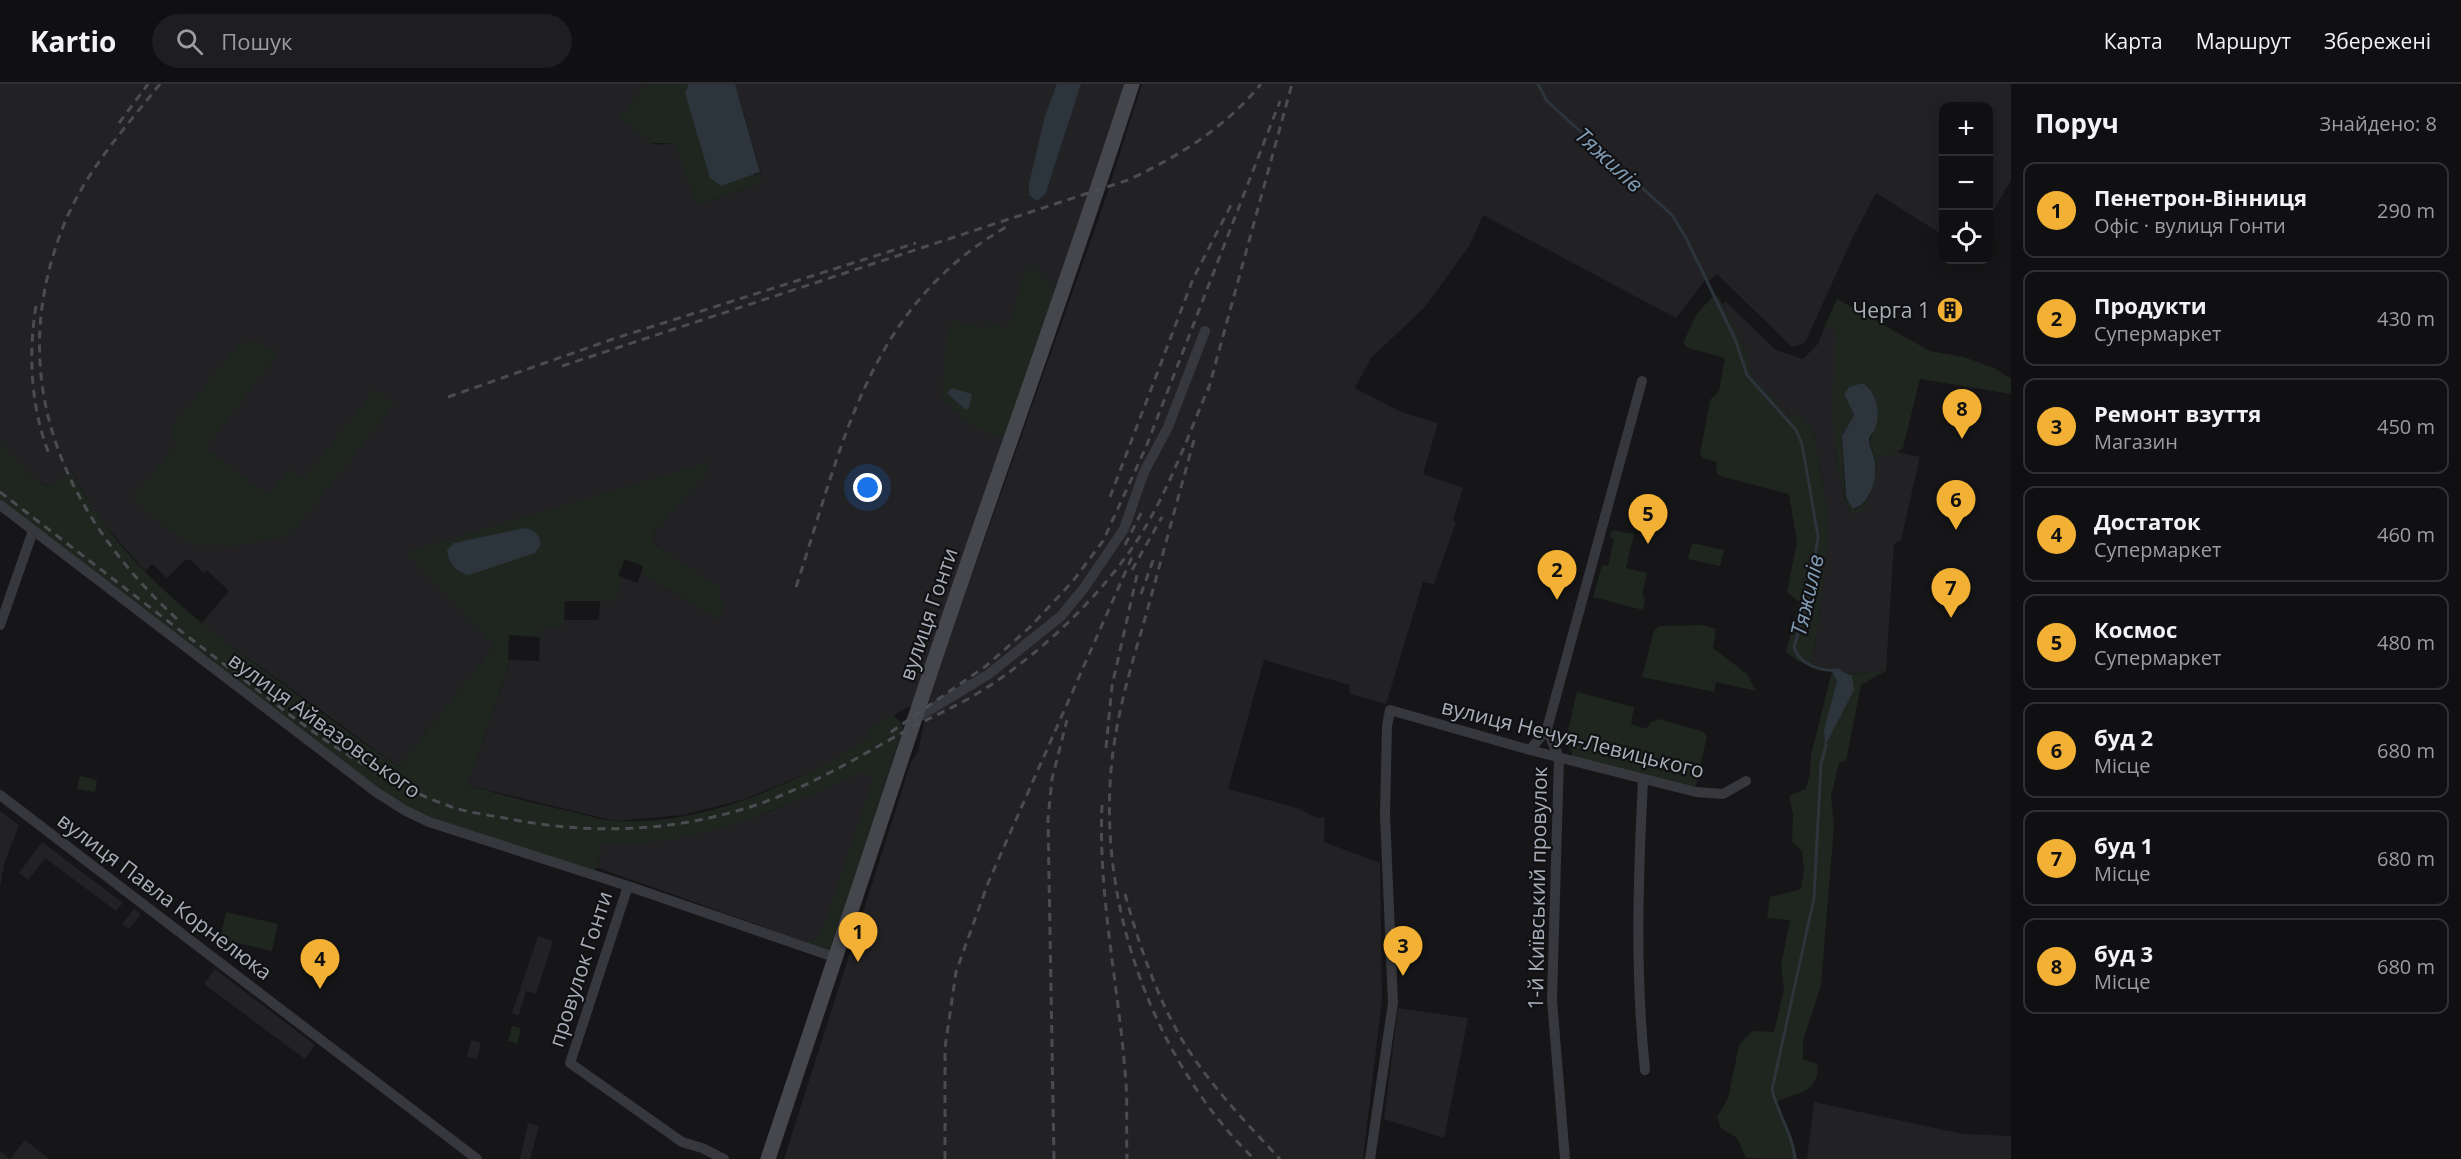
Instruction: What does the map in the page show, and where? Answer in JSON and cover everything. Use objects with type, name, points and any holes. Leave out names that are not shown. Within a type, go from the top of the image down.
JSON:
[{"type":"street","name":"вулиця Гонти","points":[[768,1159],[915,719],[1095,201],[1132,84]]},
{"type":"street","points":[[915,719],[989,674],[1061,616],[1084,588],[1124,529],[1144,472],[1168,427],[1205,331]]},
{"type":"street","points":[[1530,750],[1547,729],[1641,381]]},
{"type":"street","name":"вулиця Айвазовського","points":[[0,505],[398,806],[429,822],[628,886],[837,958]]},
{"type":"street","points":[[0,625],[33,531]]},
{"type":"street","name":"вулиця Нечуя-Левицького","points":[[1370,1159],[1393,1003],[1385,815],[1390,710],[1643,780],[1723,794],[1746,781]]},
{"type":"street","name":"1-й Київський провулок","points":[[1547,729],[1559,758],[1552,1000],[1565,1159]]},
{"type":"street","points":[[1643,780],[1638,891],[1638,990],[1645,1070]]},
{"type":"street","name":"вулиця Павла Корнелюка","points":[[0,795],[477,1159]]},
{"type":"street","name":"провулок Гонти","points":[[628,886],[570,1063],[682,1142],[702,1148],[724,1159]]},
{"type":"shaded area","points":[[0,84],[646,84],[620,117],[655,145],[674,143],[702,204],[763,180],[735,84],[1132,84],[921,700],[867,730],[871,737],[830,763],[745,799],[683,815],[615,821],[467,785],[511,660],[539,661],[540,629],[563,628],[565,620],[599,620],[600,601],[614,601],[622,577],[637,583],[641,573],[719,620],[725,600],[718,598],[652,541],[652,534],[704,477],[407,552],[494,646],[399,767],[201,624],[229,591],[207,570],[204,573],[191,560],[185,560],[167,578],[152,564],[145,571],[97,516],[72,473],[48,487],[30,475],[0,441]]},
{"type":"shaded area","points":[[646,84],[689,84],[755,176],[760,172],[763,180],[702,204],[696,202],[674,143],[650,143],[620,117]]},
{"type":"shaded area","points":[[689,84],[735,84],[760,172],[721,186],[710,178],[685,93]]},
{"type":"shaded area","points":[[1057,84],[1081,84],[1045,195],[1037,201],[1029,195],[1029,184],[1045,116]]},
{"type":"shaded area","points":[[1142,84],[2011,84],[2011,180],[1993,211],[1993,102],[1939,102],[1939,232],[1876,193],[1852,239],[1805,343],[1792,347],[1717,274],[1707,283],[1705,280],[1676,318],[1483,215],[1470,245],[1424,308],[1371,358],[1355,388],[1401,412],[1438,423],[1423,474],[1463,488],[1453,520],[1456,522],[1434,584],[1423,582],[1386,704],[1350,694],[1349,685],[1264,660],[1228,789],[1297,808],[1317,818],[1325,817],[1324,842],[1380,863],[1382,999],[1363,1159],[784,1159],[911,762],[918,752],[930,693],[1101,212]]},
{"type":"shaded area","points":[[1027,265],[1033,267],[1056,289],[1004,437],[974,428],[942,399],[947,332],[952,322],[957,321],[986,329],[988,322],[1008,328]]},
{"type":"shaded area","points":[[1718,296],[1744,346],[1753,377],[1791,419],[1798,413],[1813,429],[1827,507],[1826,564],[1812,666],[1798,661],[1786,652],[1799,602],[1787,592],[1797,542],[1789,494],[1720,476],[1716,472],[1717,462],[1703,458],[1700,454],[1710,400],[1719,391],[1725,358],[1688,348],[1683,343],[1697,314],[1712,297]]},
{"type":"shaded area","points":[[1837,299],[1930,351],[1964,357],[1996,369],[2011,379],[2011,394],[1920,379],[1903,448],[1892,455],[1880,455],[1876,471],[1875,459],[1869,442],[1873,432],[1862,383],[1849,387],[1844,394],[1854,415],[1842,436],[1845,496],[1854,510],[1864,503],[1869,495],[1865,511],[1851,514],[1843,492],[1835,446],[1833,399],[1835,329],[1824,328]]},
{"type":"shaded area","points":[[1726,302],[1776,350],[1803,359],[1818,344],[1824,328],[1835,328],[1835,455],[1844,497],[1851,514],[1865,511],[1880,455],[1892,455],[1897,452],[1920,457],[1901,540],[1894,544],[1886,671],[1846,674],[1839,670],[1832,671],[1812,666],[1826,564],[1827,507],[1813,429],[1791,420],[1752,377],[1744,346],[1722,304]]},
{"type":"shaded area","points":[[257,342],[278,353],[206,448],[267,495],[290,469],[304,479],[375,389],[394,404],[291,535],[236,546],[194,545],[174,534],[132,498],[177,444],[170,430],[239,343]]},
{"type":"shaded area","points":[[1862,383],[1871,391],[1876,403],[1877,423],[1869,441],[1875,460],[1875,469],[1868,497],[1859,507],[1853,509],[1846,497],[1842,436],[1854,415],[1844,394],[1849,387]]},
{"type":"shaded area","points":[[951,388],[972,394],[969,409],[966,410],[947,393]]},
{"type":"shaded area","points":[[0,441],[30,475],[47,487],[72,472],[112,535],[163,589],[250,660],[399,767],[494,646],[406,552],[710,462],[704,477],[652,534],[655,545],[721,588],[718,598],[726,601],[719,620],[641,573],[643,566],[625,559],[618,575],[622,577],[615,601],[565,601],[564,628],[541,629],[540,637],[509,635],[508,660],[511,660],[467,785],[607,820],[651,820],[684,816],[750,798],[812,771],[870,738],[866,730],[892,715],[900,721],[903,728],[830,950],[806,942],[819,936],[823,929],[874,776],[861,773],[800,800],[703,833],[670,840],[603,843],[594,875],[406,811],[0,505]]},
{"type":"shaded area","points":[[525,528],[536,533],[539,538],[541,544],[535,553],[469,575],[460,572],[449,559],[447,550],[454,543]]},
{"type":"shaded area","points":[[1613,530],[1634,534],[1626,568],[1647,573],[1642,595],[1645,596],[1643,610],[1593,597],[1602,565],[1608,566],[1614,539],[1609,537]]},
{"type":"shaded area","points":[[1692,543],[1724,550],[1720,566],[1688,559]]},
{"type":"shaded area","points":[[1703,625],[1716,629],[1713,648],[1747,674],[1756,691],[1716,682],[1714,692],[1642,677],[1654,630],[1659,626]]},
{"type":"shaded area","points":[[1839,670],[1846,674],[1886,671],[1861,685],[1846,761],[1839,763],[1831,796],[1834,826],[1821,985],[1803,1041],[1803,1059],[1817,1064],[1816,1080],[1799,1094],[1775,1102],[1798,1159],[1746,1158],[1737,1138],[1721,1128],[1717,1117],[1728,1098],[1739,1045],[1752,1031],[1774,1032],[1784,990],[1781,966],[1790,920],[1767,918],[1770,897],[1801,889],[1804,870],[1802,851],[1792,842],[1793,815],[1789,796],[1806,789],[1811,755],[1832,671]]},
{"type":"shaded area","points":[[1839,670],[1852,676],[1854,690],[1825,746],[1824,730],[1837,681],[1832,671]]},
{"type":"shaded area","points":[[1577,692],[1634,707],[1631,724],[1646,729],[1651,722],[1659,719],[1704,732],[1707,736],[1696,786],[1693,788],[1572,757],[1572,751],[1565,742]]},
{"type":"shaded area","points":[[861,772],[875,776],[871,789],[823,929],[819,936],[806,942],[596,867],[603,843],[633,843],[664,839],[735,823],[772,811]]},
{"type":"shaded area","points":[[80,776],[97,780],[95,792],[77,789]]},
{"type":"shaded area","points":[[0,811],[19,825],[4,864],[0,887]]},
{"type":"shaded area","points":[[42,842],[123,903],[116,911],[45,858],[28,880],[19,873]]},
{"type":"shaded area","points":[[134,909],[141,914],[129,929],[122,924]]},
{"type":"shaded area","points":[[226,912],[278,924],[272,951],[220,939]]},
{"type":"shaded area","points":[[538,936],[553,941],[536,994],[526,991],[519,1015],[512,1013]]},
{"type":"shaded area","points":[[215,969],[315,1045],[305,1059],[204,984]]},
{"type":"shaded area","points":[[1398,1008],[1468,1018],[1444,1138],[1384,1119]]},
{"type":"shaded area","points":[[512,1026],[521,1028],[517,1044],[508,1041]]},
{"type":"shaded area","points":[[471,1040],[481,1043],[477,1059],[467,1057]]},
{"type":"shaded area","points":[[1814,1102],[1963,1134],[2011,1136],[2011,1159],[1807,1159]]},
{"type":"shaded area","points":[[528,1123],[539,1126],[530,1159],[520,1159]]},
{"type":"shaded area","points":[[25,1140],[49,1159],[10,1159]]},
{"type":"shaded area","points":[[0,1151],[10,1159],[0,1159]]},
{"type":"waterway","name":"Тяжилів","points":[[1538,84],[1547,101],[1672,215],[1686,238],[1735,339],[1747,375],[1796,430],[1802,444],[1818,536],[1811,589],[1794,647],[1806,663],[1826,670],[1839,670]]},
{"type":"waterway","name":"Тяжилів","points":[[1795,1159],[1794,1150],[1772,1090],[1814,898],[1821,764],[1826,745]]},
{"type":"railway","points":[[119,123],[148,84]]},
{"type":"railway","points":[[160,84],[106,152],[72,207],[63,227],[46,283],[40,338],[43,390],[55,441],[76,490],[104,536],[138,579],[178,620]]},
{"type":"railway","points":[[562,366],[1128,180],[1200,140],[1232,114],[1261,84]]},
{"type":"railway","points":[[1208,391],[1292,84]]},
{"type":"railway","points":[[891,732],[986,666],[1029,628],[1073,581],[1103,541],[1146,447],[1280,101]]},
{"type":"railway","points":[[1110,497],[1193,279],[1231,205]]},
{"type":"railway","points":[[796,587],[847,431],[867,383],[891,338],[922,296],[960,259],[1008,226]]},
{"type":"railway","points":[[448,397],[613,339],[916,243]]},
{"type":"railway","points":[[36,306],[32,343],[33,381],[38,418],[49,454]]},
{"type":"railway","points":[[0,492],[290,715],[347,754],[407,788],[449,806],[479,814],[541,824],[602,829],[663,826],[723,815],[753,806],[832,772],[968,699],[1033,654],[1091,599],[1139,538],[1162,496],[1210,384]]},
{"type":"railway","points":[[1194,440],[1119,717],[1113,752],[1109,807],[1113,862],[1122,917],[1138,972],[1159,1024],[1186,1073],[1218,1118],[1254,1159]]},
{"type":"railway","points":[[1125,545],[1144,507]]},
{"type":"railway","points":[[1132,570],[1162,517]]},
{"type":"railway","points":[[1141,594],[1155,555]]},
{"type":"railway","points":[[945,1159],[945,1048],[956,972],[988,883],[1132,557]]},
{"type":"railway","points":[[1106,748],[1112,686],[1137,575]]},
{"type":"railway","points":[[1054,1159],[1048,819],[1052,779],[1067,720]]},
{"type":"railway","points":[[1102,805],[1103,872],[1126,1082],[1127,1159]]},
{"type":"railway","points":[[1125,894],[1150,971],[1174,1026],[1194,1059],[1217,1089],[1280,1159]]},
{"type":"place","name":"Черга 1","points":[[1950,310]]},
{"type":"place","name":"буд 3","points":[[1962,439]]},
{"type":"place","name":"буд 2","points":[[1956,530]]},
{"type":"place","name":"Космос","points":[[1648,544]]},
{"type":"place","name":"Продукти","points":[[1557,600]]},
{"type":"place","name":"буд 1","points":[[1951,618]]},
{"type":"place","name":"Пенетрон-Вінниця","points":[[858,962]]},
{"type":"place","name":"Ремонт взуття","points":[[1403,976]]},
{"type":"place","name":"Достаток","points":[[320,989]]}]
